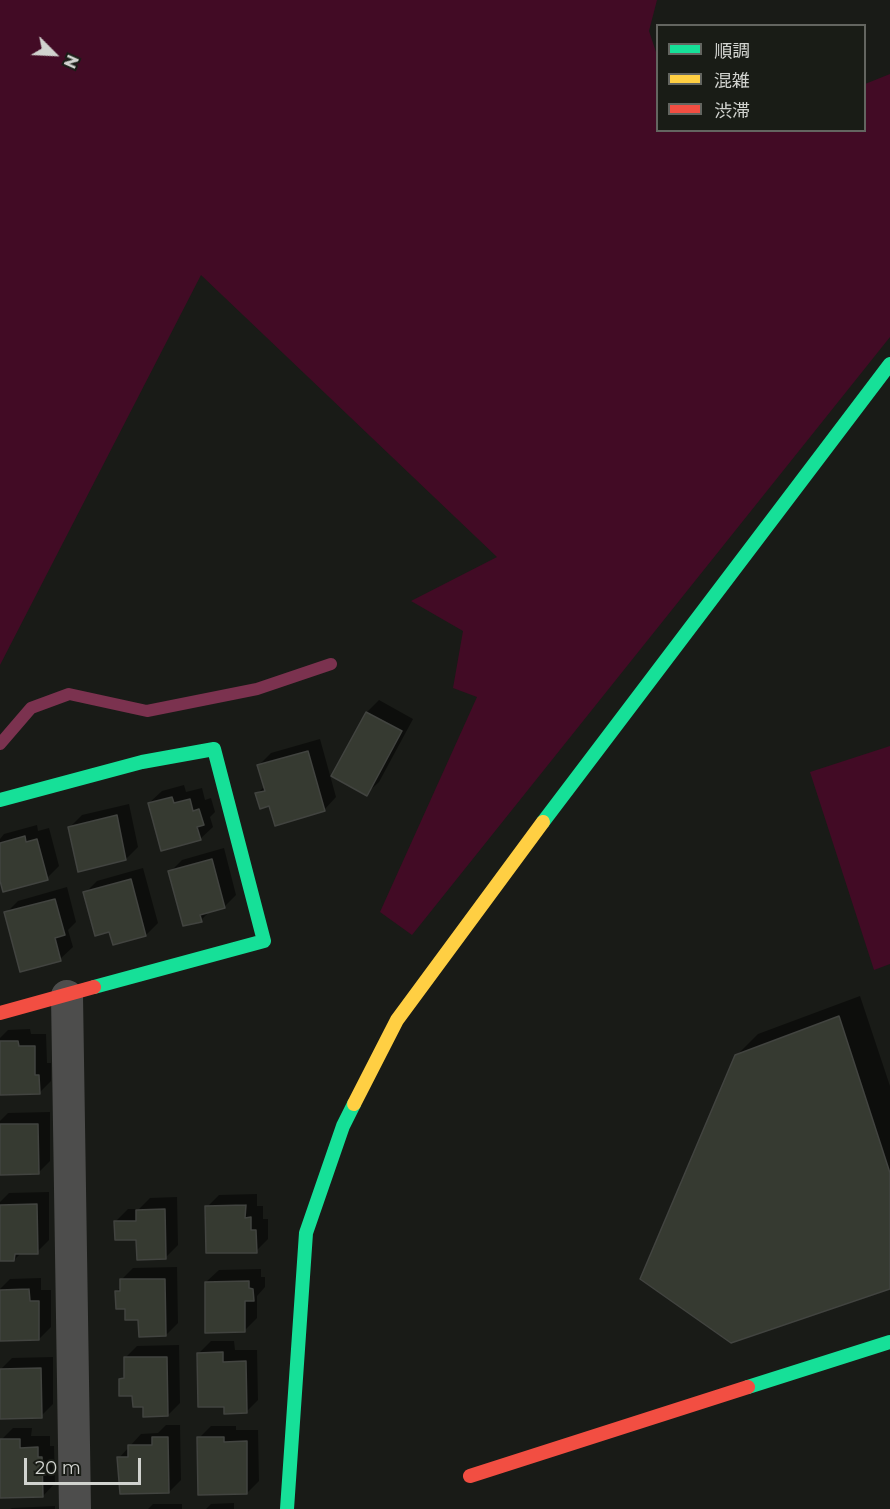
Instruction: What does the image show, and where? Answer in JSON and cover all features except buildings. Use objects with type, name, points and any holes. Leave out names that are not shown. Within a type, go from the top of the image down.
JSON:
[{"type":"street","points":[[287,1509],[306,1233],[343,1126],[397,1020],[528,842],[890,364]]},
{"type":"street","points":[[0,800],[142,762],[214,748],[264,941],[0,1013]]},
{"type":"street","points":[[67,996],[75,1509]]},
{"type":"street","points":[[470,1476],[890,1342]]},
{"type":"shaded area","points":[[0,0],[657,0],[649,31],[656,52],[656,132],[866,132],[866,84],[890,74],[890,337],[412,935],[380,912],[477,697],[453,688],[463,631],[411,601],[497,557],[201,275],[0,665]]},
{"type":"shaded area","points":[[890,746],[890,964],[874,970],[810,772]]},
{"type":"waterway","points":[[0,744],[31,708],[69,694],[147,711],[257,689],[331,664]]},
{"type":"traffic: fast","points":[[543,822],[890,364]]},
{"type":"traffic: fast","points":[[0,800],[142,762],[214,749],[264,941],[94,987]]},
{"type":"traffic: fast","points":[[287,1509],[306,1233],[343,1126],[354,1104]]},
{"type":"traffic: fast","points":[[748,1387],[890,1342]]},
{"type":"traffic: slow","points":[[354,1104],[397,1020],[543,822]]},
{"type":"traffic: jam","points":[[0,1013],[94,987]]},
{"type":"traffic: jam","points":[[470,1476],[748,1387]]}]
